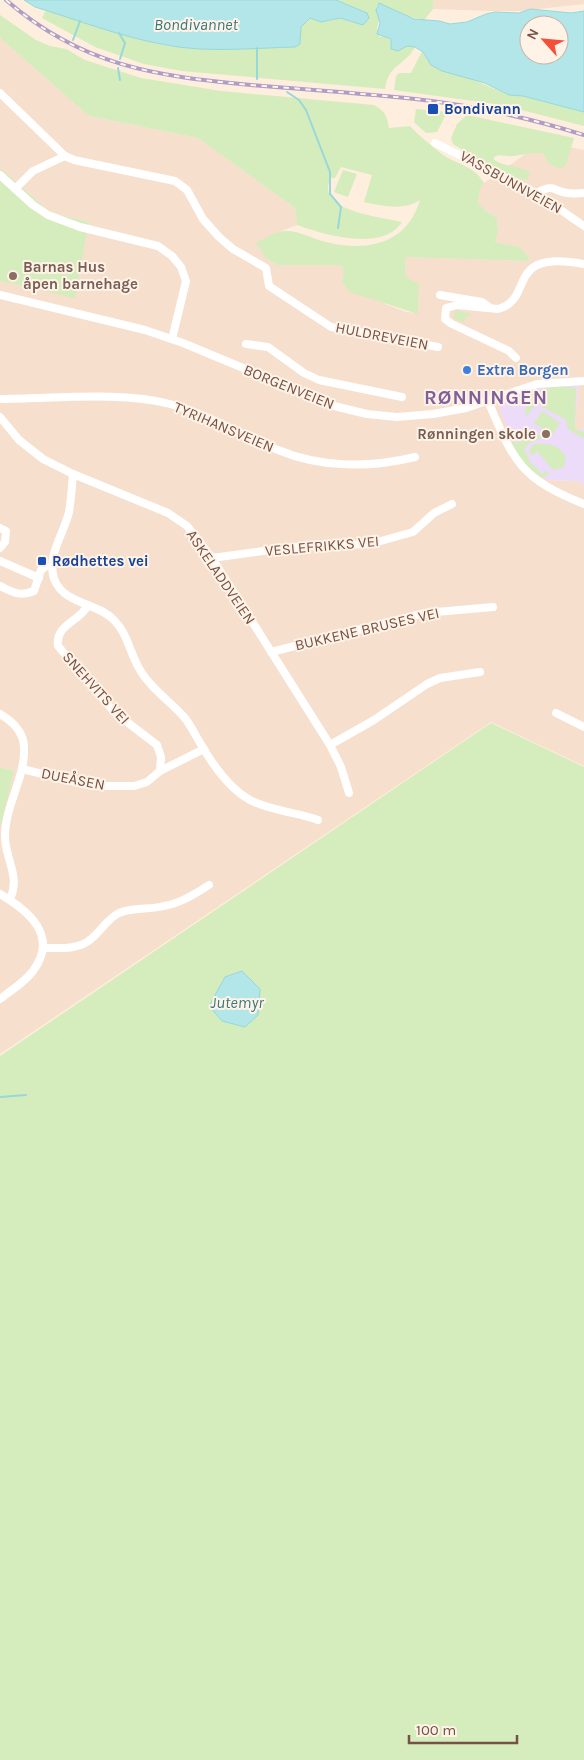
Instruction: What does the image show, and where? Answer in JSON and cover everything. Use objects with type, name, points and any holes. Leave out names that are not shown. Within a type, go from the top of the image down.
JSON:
[{"type":"street","name":"HULDREVEIEN","points":[[0,93],[65,156],[90,164],[176,180],[193,198],[203,219],[219,237],[233,249],[266,268],[269,286],[319,322],[330,328],[438,347]]},
{"type":"street","name":"VASSBUNNVEIEN","points":[[435,142],[536,193],[584,226]]},
{"type":"street","points":[[15,189],[34,171],[65,156]]},
{"type":"street","points":[[90,164],[98,173]]},
{"type":"street","points":[[0,175],[41,210],[58,219],[158,246],[172,256],[181,266],[186,281],[172,339]]},
{"type":"street","points":[[536,193],[544,188],[556,188],[566,193],[584,193]]},
{"type":"street","points":[[516,358],[509,351],[452,324],[446,319],[446,308],[451,305],[504,308],[512,303],[524,277],[530,269],[541,263],[560,261],[584,264]]},
{"type":"street","name":"BORGENVEIEN","points":[[0,294],[105,318],[172,339],[334,406],[367,414],[416,416],[452,411],[537,384],[584,381]]},
{"type":"street","points":[[440,295],[482,302],[491,308]]},
{"type":"street","points":[[246,344],[265,346],[304,373],[319,380],[402,397]]},
{"type":"street","name":"TYRIHANSVEIEN","points":[[0,399],[146,399],[198,413],[279,451],[318,462],[385,464],[415,458]]},
{"type":"street","points":[[488,401],[507,446],[518,463],[539,482],[584,504]]},
{"type":"street","name":"ASKELADDVEIEN","points":[[0,417],[30,450],[73,474],[177,518],[187,526],[212,558],[330,745],[341,768],[349,793]]},
{"type":"street","points":[[73,474],[68,512],[54,553],[52,567],[55,581],[60,589],[114,619],[124,632],[140,670],[152,686],[186,718],[217,769],[248,799],[318,820]]},
{"type":"street","name":"VESLEFRIKKS VEI","points":[[212,558],[293,547],[370,544],[413,532],[434,513],[452,504]]},
{"type":"street","points":[[0,528],[6,532],[6,537],[0,548]]},
{"type":"street","points":[[0,560],[39,578]]},
{"type":"street","points":[[0,586],[16,594],[24,595],[34,591],[45,567]]},
{"type":"street","name":"SNEHVITS VEI","points":[[88,605],[85,613],[65,625],[60,632],[58,646],[114,712],[157,745],[161,757],[160,771]]},
{"type":"street","name":"BUKKENE BRUSES VEI","points":[[271,652],[425,613],[493,607]]},
{"type":"street","points":[[330,745],[374,720],[434,681],[452,675],[480,672]]},
{"type":"street","points":[[556,713],[584,727]]},
{"type":"street","name":"DUEÅSEN","points":[[0,714],[11,721],[22,737],[24,751],[22,769],[6,826],[6,849],[15,875],[14,889],[10,899]]},
{"type":"street","name":"DUEÅSEN","points":[[22,769],[92,786],[124,787],[147,782],[160,771],[204,750]]},
{"type":"street","points":[[43,948],[81,945],[90,940],[112,918],[120,913],[132,909],[164,906],[181,901],[209,885]]},
{"type":"street","points":[[0,894],[30,914],[41,934],[43,948],[32,972],[0,999]]},
{"type":"shaded area","points":[[434,0],[584,0],[584,4],[520,11],[491,11],[433,9]]},
{"type":"shaded area","points":[[0,38],[89,116],[198,138],[295,208],[297,225],[276,233],[266,258],[277,265],[341,265],[344,270],[385,304],[406,312],[418,313],[419,285],[406,277],[405,257],[528,261],[529,257],[520,247],[495,242],[498,232],[497,218],[478,203],[480,188],[484,183],[543,142],[584,150],[584,429],[575,429],[578,385],[547,480],[577,481],[584,485],[584,766],[491,722],[0,1054],[0,824],[14,771],[0,767],[0,281],[75,297],[89,222],[57,214],[45,208],[0,168]]},
{"type":"shaded area","name":"Rønningen skole","points":[[578,385],[575,429],[584,429],[584,485],[577,481],[547,480],[520,456],[510,439],[498,402],[541,387]]},
{"type":"green space","points":[[336,0],[434,0],[433,9],[424,20],[407,16],[379,3],[376,7],[380,17],[377,28],[380,37],[387,36],[398,51],[407,46],[415,47],[390,74],[385,89],[182,71],[144,64],[95,47],[42,18],[46,10],[167,46],[206,49],[295,47],[300,44],[301,27],[310,18],[329,21],[340,18],[351,22],[358,9]]},
{"type":"green space","points":[[0,15],[36,40],[50,46],[66,49],[85,60],[141,78],[221,91],[374,105],[385,114],[389,128],[410,126],[439,152],[469,168],[480,177],[484,183],[480,188],[478,203],[497,218],[498,232],[495,242],[520,247],[529,257],[528,261],[405,257],[406,277],[419,284],[418,314],[350,292],[342,282],[344,271],[341,265],[277,265],[266,258],[256,243],[281,231],[295,232],[321,241],[341,245],[370,245],[383,242],[395,236],[405,227],[414,215],[420,200],[400,207],[364,202],[372,175],[341,167],[335,178],[331,178],[328,189],[332,198],[340,205],[366,215],[402,222],[393,231],[382,237],[368,239],[338,236],[297,225],[295,208],[198,138],[89,116],[0,38]]},
{"type":"green space","points":[[422,51],[427,60],[509,95],[523,96],[584,112],[584,126],[502,105],[394,90],[396,76],[399,73],[411,73]]},
{"type":"green space","points":[[416,109],[447,112],[437,132],[426,133],[414,122]]},
{"type":"green space","points":[[467,115],[574,138],[566,165],[560,169],[549,164],[543,153],[511,156],[499,155],[494,157],[494,160],[530,172],[527,180],[498,170],[453,144],[451,138],[457,124]]},
{"type":"green space","points":[[0,168],[45,208],[57,214],[89,222],[75,298],[0,281]]},
{"type":"green space","points":[[343,170],[357,174],[348,197],[334,192]]},
{"type":"green space","points":[[456,310],[470,314],[468,317],[466,316],[464,322],[453,318]]},
{"type":"green space","points":[[556,386],[576,388],[575,429],[584,432],[584,439],[568,429],[566,420],[536,403],[526,417],[525,411],[530,392]]},
{"type":"green space","points":[[542,411],[560,423],[552,435],[534,423]]},
{"type":"green space","points":[[529,430],[541,436],[540,439],[529,443],[524,450],[529,458],[528,460],[542,474],[546,471],[550,474],[541,478],[523,462],[511,441],[513,439],[516,444],[529,436]]},
{"type":"green space","points":[[534,444],[553,445],[561,450],[566,458],[564,467],[553,470],[537,451],[532,456],[529,450]]},
{"type":"green space","points":[[491,723],[584,767],[584,1760],[0,1760],[0,1056]]},
{"type":"green space","points":[[0,767],[14,771],[1,824],[0,824]]},
{"type":"water","name":"Bondivannet","points":[[24,0],[336,0],[367,13],[369,18],[363,25],[340,18],[321,22],[310,18],[301,27],[300,44],[295,47],[198,49],[133,38],[35,7]]},
{"type":"water","points":[[379,3],[414,19],[450,24],[467,22],[495,12],[519,13],[530,9],[571,13],[584,11],[584,112],[523,96],[509,95],[485,83],[442,71],[431,65],[423,52],[415,47],[407,46],[398,51],[391,49],[391,39],[377,34],[380,23],[376,10]]},
{"type":"water","name":"Jutemyr","points":[[242,971],[260,989],[258,1015],[245,1027],[222,1021],[209,1006],[225,977]]},
{"type":"waterway","points":[[73,40],[80,21]]},
{"type":"waterway","points":[[119,33],[125,43],[120,59]]},
{"type":"waterway","points":[[257,48],[257,79]]},
{"type":"waterway","points":[[118,68],[120,80]]},
{"type":"waterway","points":[[287,92],[299,100],[306,110],[330,172],[330,194],[341,207],[338,228]]},
{"type":"waterway","points":[[0,1097],[26,1095]]},
{"type":"railway","points":[[6,0],[34,22],[63,40],[92,54],[151,72],[251,85],[387,96],[451,104],[540,122],[584,135]]},
{"type":"place","name":"Bondivann","points":[[433,109]]},
{"type":"place","name":"Barnas Hus åpen barnehage","points":[[13,276]]},
{"type":"place","name":"Extra Borgen","points":[[467,370]]},
{"type":"place","name":"Rønningen skole","points":[[546,434]]},
{"type":"place","name":"Rødhettes vei","points":[[42,561]]},
{"type":"district","name":"RØNNINGEN","points":[[486,397]]}]
